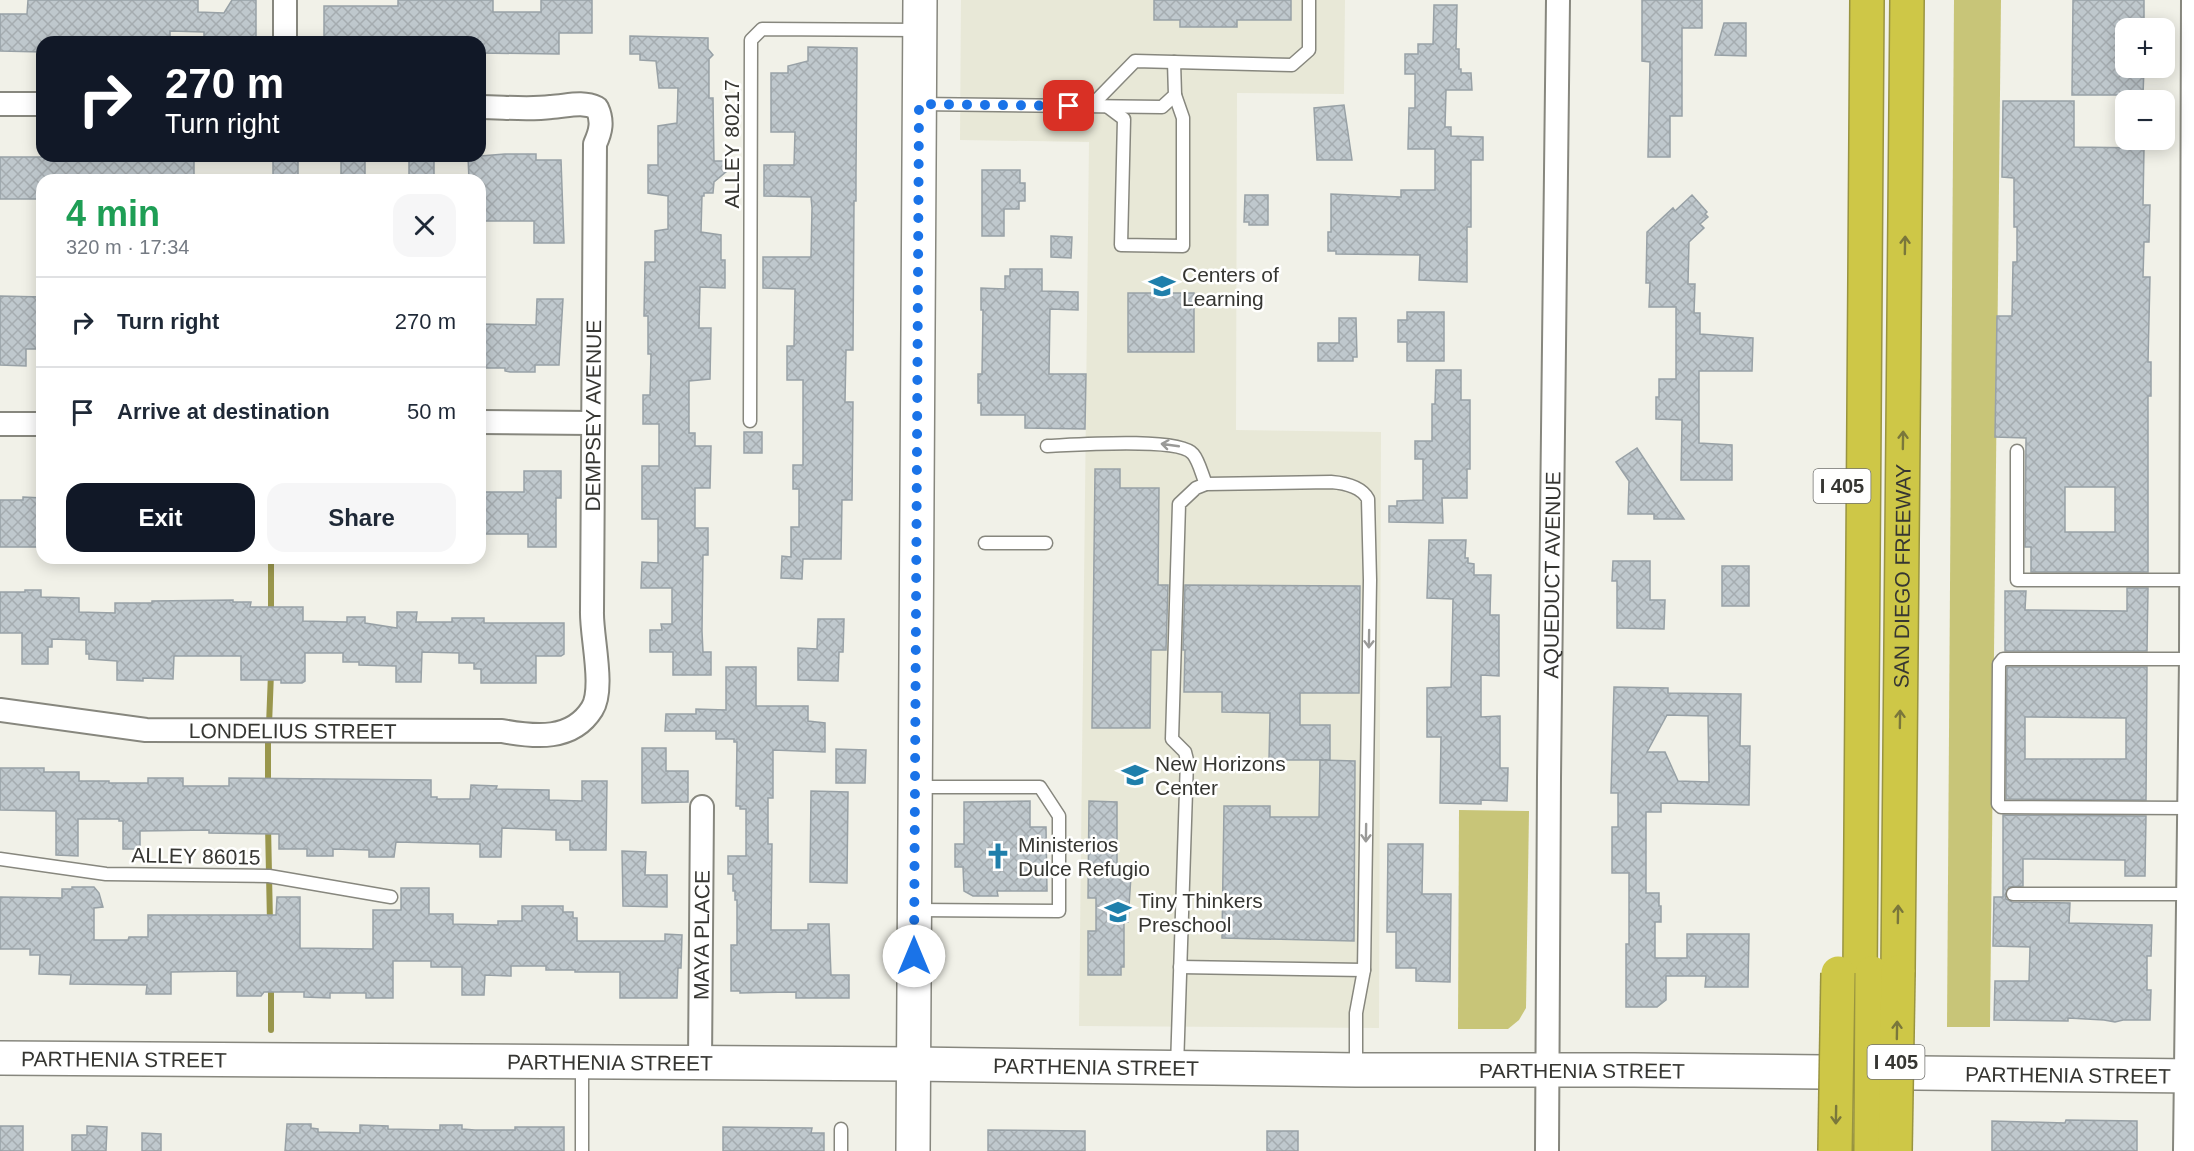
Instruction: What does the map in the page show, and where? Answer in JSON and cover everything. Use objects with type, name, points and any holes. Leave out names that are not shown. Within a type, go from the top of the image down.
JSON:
[{"type":"highway","name":"SAN DIEGO FREEWAY","points":[[1845,0],[1867,973],[1895,1151]]},
{"type":"highway","points":[[1867,0],[1867,973],[1871,1151]]},
{"type":"highway","points":[[1858,1151],[1867,973],[1880,0]]},
{"type":"highway","name":"SAN DIEGO FREEWAY","points":[[1835,1151],[1867,973],[1907,0]]},
{"type":"main road","points":[[913,1151],[920,15]]},
{"type":"main road","name":"PARTHENIA STREET","points":[[0,1058],[2189,1076]]},
{"type":"street","points":[[285,0],[285,36]]},
{"type":"street","name":"AQUEDUCT AVENUE","points":[[1547,1151],[1558,0]]},
{"type":"street","points":[[2185,1151],[2189,1076],[2192,836],[2189,808],[2193,424],[2193,0]]},
{"type":"street","points":[[0,104],[36,104]]},
{"type":"street","name":"DEMPSEY AVENUE","points":[[486,107],[552,107],[588,104],[597,108],[601,124],[595,144],[592,423],[591,624],[597,678],[594,706],[584,721]]},
{"type":"street","points":[[486,422],[592,423]]},
{"type":"street","points":[[0,424],[36,424]]},
{"type":"street","name":"LONDELIUS STREET","points":[[0,710],[146,730],[502,732],[548,736],[567,731],[584,721]]},
{"type":"street","name":"MAYA PLACE","points":[[700,1063],[702,807]]},
{"type":"lane","points":[[1092,106],[1135,61],[1292,65],[1309,50],[1309,0]]},
{"type":"lane","name":"ALLEY 80217","points":[[750,421],[751,40],[762,29],[920,15]]},
{"type":"lane","points":[[1107,107],[1124,119],[1121,245],[1183,246],[1183,118],[1175,95],[1174,62]]},
{"type":"lane","points":[[919,104],[1162,107],[1175,95]]},
{"type":"lane","points":[[1047,446],[1163,443],[1184,447],[1194,454],[1206,484]]},
{"type":"lane","points":[[2017,451],[2017,580],[2190,580]]},
{"type":"lane","points":[[1177,1068],[1187,760],[1185,752],[1172,739],[1179,504],[1196,488],[1206,484],[1330,482],[1344,483],[1365,493],[1368,499],[1370,580],[1364,970],[1356,1013],[1356,1070]]},
{"type":"lane","points":[[985,543],[1046,543]]},
{"type":"lane","points":[[2189,808],[2001,807],[1998,804],[1999,664],[2003,659],[2191,659]]},
{"type":"lane","points":[[915,787],[1040,787],[1059,816],[1059,911],[915,910]]},
{"type":"lane","name":"ALLEY 86015","points":[[0,859],[106,874],[269,876],[391,897]]},
{"type":"lane","points":[[2013,894],[2190,902]]},
{"type":"lane","points":[[1180,967],[1364,970]]},
{"type":"lane","points":[[582,1062],[582,1151]]},
{"type":"lane","points":[[841,1129],[841,1151]]},
{"type":"shaded area","points":[[961,0],[1345,0],[1344,94],[1237,93],[1236,430],[1381,432],[1379,1028],[1079,1026],[1089,142],[960,140]]},
{"type":"shaded area","points":[[1954,0],[2001,0],[1990,1027],[1947,1027]]},
{"type":"shaded area","points":[[1459,810],[1529,811],[1526,1008],[1519,1020],[1508,1029],[1458,1029]]},
{"type":"building","points":[[28,0],[198,0],[198,12],[224,13],[232,0],[256,0],[256,36],[204,36],[204,32],[170,31],[170,36],[36,36],[36,52],[0,51],[0,14],[27,14]]},
{"type":"building","points":[[398,0],[493,0],[493,12],[541,12],[541,0],[592,0],[592,33],[559,33],[559,54],[486,53],[486,36],[324,36],[324,6],[398,6]]},
{"type":"building","points":[[1154,0],[1291,0],[1291,20],[1237,20],[1237,27],[1180,27],[1180,20],[1154,20]]},
{"type":"building","points":[[1642,0],[1702,0],[1702,28],[1682,28],[1682,116],[1670,116],[1670,157],[1648,157],[1650,62],[1642,61]]},
{"type":"building","points":[[2073,0],[2144,0],[2144,18],[2115,18],[2115,78],[2144,78],[2143,90],[2115,90],[2115,95],[2072,95]]},
{"type":"building","points":[[1434,5],[1457,5],[1456,49],[1459,49],[1459,69],[1461,73],[1471,73],[1472,90],[1446,90],[1445,127],[1451,127],[1451,136],[1483,137],[1483,160],[1471,160],[1471,227],[1467,227],[1467,282],[1419,280],[1420,255],[1336,254],[1336,251],[1328,251],[1328,232],[1331,232],[1331,194],[1401,197],[1401,190],[1435,190],[1435,149],[1408,149],[1409,108],[1415,108],[1415,74],[1405,74],[1405,54],[1418,54],[1418,44],[1433,44]]},
{"type":"building","points":[[1724,23],[1746,23],[1746,56],[1715,55]]},
{"type":"building","points":[[630,36],[708,38],[708,49],[713,55],[709,59],[709,98],[713,98],[714,161],[739,161],[714,182],[713,193],[704,193],[702,196],[701,232],[721,235],[721,260],[725,260],[725,288],[700,287],[699,328],[711,328],[710,379],[689,381],[689,433],[695,433],[695,446],[711,446],[710,488],[695,488],[695,528],[708,528],[708,555],[703,555],[702,631],[703,652],[711,652],[711,675],[673,675],[673,652],[650,652],[650,630],[662,630],[661,624],[672,624],[672,588],[641,588],[642,562],[658,563],[658,519],[642,519],[642,466],[659,466],[659,424],[643,424],[643,395],[650,395],[651,354],[648,354],[648,316],[644,316],[645,262],[655,262],[655,231],[668,229],[668,196],[648,193],[648,165],[658,165],[658,126],[677,123],[678,88],[659,88],[656,61],[640,60],[640,54],[630,54]]},
{"type":"building","points":[[808,47],[857,48],[856,201],[854,201],[853,350],[846,350],[845,402],[853,402],[852,500],[842,500],[841,559],[803,559],[802,579],[781,578],[782,556],[791,557],[791,527],[799,527],[799,489],[793,489],[793,465],[803,465],[803,380],[787,380],[787,346],[794,346],[795,289],[763,288],[763,257],[811,257],[811,197],[764,196],[764,165],[794,165],[795,132],[771,132],[771,73],[788,73],[788,66],[808,61]]},
{"type":"building","points":[[2003,101],[2074,101],[2074,147],[2144,150],[2143,205],[2150,205],[2149,242],[2144,242],[2143,277],[2150,277],[2148,362],[2151,362],[2151,396],[2148,396],[2148,572],[2031,572],[2031,547],[2025,547],[2026,438],[1995,437],[1997,316],[2012,316],[2013,262],[2017,262],[2014,178],[2002,177]],"holes":[[[2065,487],[2115,487],[2115,532],[2065,532]]]},
{"type":"building","points":[[1344,105],[1352,160],[1317,160],[1314,108]]},
{"type":"building","points":[[536,154],[536,160],[561,160],[564,243],[534,243],[534,221],[486,221],[486,174],[469,174],[468,162],[486,162],[486,156]]},
{"type":"building","points":[[0,157],[36,157],[36,162],[194,162],[194,174],[36,174],[36,199],[0,199]]},
{"type":"building","points":[[273,162],[298,162],[298,174],[273,174]]},
{"type":"building","points":[[341,162],[365,162],[365,174],[341,174]]},
{"type":"building","points":[[409,162],[434,162],[434,174],[409,174]]},
{"type":"building","points":[[982,170],[1020,170],[1020,183],[1025,183],[1025,201],[1019,201],[1019,209],[1004,209],[1004,236],[982,236]]},
{"type":"building","points":[[1245,195],[1268,195],[1268,225],[1249,225],[1249,222],[1244,222]]},
{"type":"building","points":[[1692,195],[1707,212],[1705,214],[1708,217],[1700,224],[1704,228],[1689,242],[1688,284],[1695,284],[1694,313],[1700,313],[1700,334],[1753,338],[1752,371],[1699,371],[1699,443],[1732,445],[1732,480],[1681,480],[1682,420],[1656,419],[1659,379],[1676,379],[1676,307],[1649,307],[1650,283],[1646,283],[1647,232],[1673,208],[1675,211]]},
{"type":"building","points":[[1051,236],[1072,237],[1071,258],[1051,257]]},
{"type":"building","points":[[1010,269],[1042,269],[1042,291],[1078,292],[1078,310],[1050,309],[1049,374],[1086,374],[1085,429],[1025,428],[1025,415],[981,415],[981,403],[978,403],[978,374],[982,374],[981,288],[1005,289],[1005,276],[1010,276]]},
{"type":"building","points":[[1128,293],[1194,293],[1194,352],[1128,352]]},
{"type":"building","points":[[0,296],[36,297],[36,349],[26,349],[26,366],[0,365]]},
{"type":"building","points":[[537,299],[563,299],[559,365],[535,365],[535,372],[510,372],[505,371],[505,368],[486,368],[486,324],[536,325]]},
{"type":"building","points":[[1407,312],[1444,312],[1444,361],[1407,361],[1407,342],[1398,342],[1398,320],[1407,320]]},
{"type":"building","points":[[1339,318],[1356,318],[1357,357],[1353,357],[1353,361],[1318,361],[1318,343],[1339,343]]},
{"type":"building","points":[[1436,370],[1461,370],[1461,400],[1470,400],[1470,469],[1467,469],[1467,498],[1442,498],[1443,523],[1389,522],[1389,506],[1397,506],[1397,501],[1423,500],[1423,459],[1415,459],[1415,441],[1432,441],[1432,404],[1435,404]]},
{"type":"building","points":[[744,432],[762,432],[762,453],[744,453]]},
{"type":"building","points":[[1637,448],[1684,519],[1654,519],[1654,514],[1628,514],[1629,481],[1616,462]]},
{"type":"building","points":[[1095,469],[1120,469],[1120,488],[1159,488],[1158,585],[1168,585],[1166,650],[1151,650],[1150,728],[1092,728]]},
{"type":"building","points":[[524,471],[561,471],[561,498],[556,498],[556,547],[528,547],[528,534],[486,534],[486,492],[524,492]]},
{"type":"building","points":[[23,497],[36,498],[36,547],[0,547],[0,500],[23,500]]},
{"type":"building","points":[[1429,540],[1466,540],[1465,558],[1468,558],[1468,563],[1474,564],[1474,575],[1491,575],[1490,615],[1499,615],[1499,676],[1481,675],[1481,717],[1500,716],[1500,768],[1508,768],[1507,801],[1481,800],[1481,804],[1440,803],[1441,737],[1427,737],[1427,688],[1451,687],[1453,599],[1427,598]]},
{"type":"building","points":[[1613,561],[1650,561],[1650,600],[1665,600],[1664,629],[1617,628],[1617,581],[1612,581]]},
{"type":"building","points":[[1722,566],[1749,566],[1749,606],[1722,606]]},
{"type":"building","points":[[1185,585],[1360,586],[1359,693],[1300,693],[1300,725],[1330,725],[1330,760],[1269,760],[1270,713],[1222,712],[1222,692],[1184,692]]},
{"type":"building","points":[[2127,588],[2148,588],[2147,651],[2005,651],[2005,591],[2026,591],[2025,610],[2127,611]]},
{"type":"building","points":[[25,590],[41,590],[41,597],[79,598],[79,612],[115,613],[115,603],[233,600],[233,602],[251,602],[250,607],[303,607],[303,621],[347,622],[347,617],[365,617],[365,623],[397,628],[397,612],[417,612],[416,622],[452,622],[452,618],[484,618],[484,623],[564,623],[564,654],[536,656],[536,683],[481,683],[481,669],[474,669],[474,663],[459,663],[459,653],[422,652],[421,682],[396,682],[396,666],[343,662],[343,653],[305,653],[305,681],[302,683],[281,683],[281,680],[241,680],[241,656],[174,656],[173,679],[117,680],[117,661],[89,659],[89,654],[86,654],[86,640],[52,639],[52,647],[48,647],[48,664],[22,664],[22,633],[0,633],[0,592],[25,592]]},
{"type":"building","points":[[818,619],[844,619],[843,652],[839,652],[838,681],[798,680],[798,648],[817,649]]},
{"type":"building","points":[[726,667],[756,667],[756,706],[808,706],[808,721],[825,723],[825,752],[773,750],[773,798],[768,798],[768,844],[772,844],[771,930],[808,930],[808,924],[829,924],[831,975],[849,975],[849,998],[796,998],[796,992],[740,993],[740,991],[731,991],[731,945],[737,945],[737,900],[735,900],[735,891],[733,891],[733,874],[728,874],[728,856],[746,856],[746,809],[736,806],[737,742],[734,742],[734,739],[716,739],[716,731],[665,731],[666,714],[696,714],[696,709],[726,710]]},
{"type":"building","points":[[2007,667],[2147,667],[2146,800],[2006,799]],"holes":[[[2025,717],[2126,718],[2126,759],[2025,759]]]},
{"type":"building","points":[[1614,687],[1668,688],[1668,693],[1741,694],[1740,746],[1750,746],[1749,805],[1661,803],[1661,812],[1646,812],[1646,893],[1659,893],[1659,906],[1661,906],[1661,922],[1655,922],[1655,958],[1687,958],[1687,934],[1749,934],[1748,987],[1705,987],[1706,976],[1666,976],[1666,1000],[1657,1007],[1626,1007],[1629,873],[1612,873],[1612,827],[1618,827],[1618,793],[1611,793]],"holes":[[[1667,715],[1708,716],[1709,782],[1678,781],[1665,752],[1647,752]]]},
{"type":"building","points":[[642,748],[666,748],[666,771],[688,771],[688,802],[642,803]]},
{"type":"building","points":[[836,749],[866,750],[865,783],[836,783]]},
{"type":"building","points":[[1320,760],[1355,761],[1354,941],[1222,938],[1224,806],[1270,806],[1270,817],[1319,817]]},
{"type":"building","points":[[0,768],[44,768],[44,772],[79,772],[79,781],[109,781],[109,783],[148,783],[148,778],[183,778],[183,786],[229,786],[229,778],[431,780],[431,797],[437,797],[437,799],[470,799],[471,785],[497,786],[496,789],[549,790],[549,800],[582,801],[582,781],[607,781],[606,850],[570,850],[570,840],[556,840],[556,830],[502,828],[501,857],[480,857],[480,844],[396,842],[394,857],[369,857],[369,850],[333,849],[333,856],[307,856],[307,849],[279,849],[279,834],[209,833],[209,830],[140,831],[140,849],[123,849],[123,821],[119,819],[78,819],[78,856],[56,855],[56,811],[0,810]]},
{"type":"building","points":[[811,791],[848,792],[847,883],[810,882]]},
{"type":"building","name":"Ministerios Dulce Refugio","points":[[1030,801],[1030,827],[1046,827],[1047,891],[997,891],[998,896],[973,896],[964,891],[963,867],[955,867],[955,844],[964,844],[964,802]]},
{"type":"building","points":[[1089,801],[1117,802],[1117,876],[1131,876],[1128,922],[1124,922],[1124,967],[1121,967],[1121,975],[1088,975],[1088,931],[1096,931],[1096,898],[1088,898]]},
{"type":"building","points":[[2003,815],[2146,816],[2145,876],[2125,876],[2125,860],[2023,859],[2023,886],[2009,887],[2005,895],[2006,899],[2012,902],[2070,903],[2069,923],[2152,925],[2151,956],[2147,956],[2147,990],[2151,990],[2150,1020],[2115,1022],[2068,1018],[2068,1021],[1994,1020],[1995,981],[2029,981],[2030,947],[1993,946],[1994,897],[2003,897]]},
{"type":"building","points":[[1388,844],[1423,844],[1422,894],[1451,894],[1450,982],[1416,981],[1416,968],[1396,968],[1396,932],[1387,932]]},
{"type":"building","points":[[622,851],[646,852],[645,875],[667,875],[667,907],[623,906]]},
{"type":"building","points":[[72,887],[94,887],[99,893],[103,907],[94,908],[94,940],[128,940],[129,937],[148,937],[148,915],[276,915],[277,897],[300,897],[300,948],[373,949],[373,910],[401,910],[401,888],[429,888],[429,914],[453,914],[453,924],[498,925],[498,921],[522,921],[522,906],[563,906],[563,912],[573,912],[573,918],[577,918],[577,941],[665,941],[665,934],[682,935],[677,998],[620,998],[620,972],[546,970],[546,966],[511,966],[511,976],[485,975],[484,995],[462,995],[462,967],[431,967],[431,961],[393,961],[393,998],[366,998],[366,993],[330,993],[330,998],[304,997],[304,992],[264,992],[261,996],[237,996],[237,971],[171,972],[171,994],[146,994],[147,985],[70,984],[71,975],[39,974],[40,955],[30,955],[30,949],[0,949],[0,897],[62,898],[62,889],[72,889]]},
{"type":"building","points":[[2066,1120],[2137,1121],[2137,1151],[1992,1151],[1992,1121],[2065,1123]]},
{"type":"building","points":[[287,1124],[311,1124],[311,1128],[318,1129],[318,1132],[360,1133],[360,1125],[388,1126],[388,1129],[440,1130],[440,1125],[462,1125],[462,1129],[475,1130],[564,1127],[564,1151],[285,1151]]},
{"type":"building","points":[[0,1126],[23,1126],[23,1151],[0,1151]]},
{"type":"building","points":[[87,1126],[107,1127],[106,1151],[72,1151],[72,1135],[87,1135]]},
{"type":"building","points":[[723,1127],[812,1128],[811,1133],[824,1133],[824,1151],[723,1151]]},
{"type":"building","points":[[988,1130],[1085,1131],[1085,1151],[988,1151]]},
{"type":"building","points":[[1267,1131],[1298,1131],[1298,1151],[1267,1151]]},
{"type":"building","points":[[142,1133],[161,1134],[161,1151],[142,1151]]},
{"type":"waterway","points":[[271,564],[271,614]]},
{"type":"waterway","points":[[269,725],[271,673]]},
{"type":"waterway","points":[[268,735],[268,785]]},
{"type":"waterway","points":[[268,825],[270,923]]},
{"type":"waterway","points":[[271,984],[271,1030]]},
{"type":"place","name":"Centers of Learning","points":[[1162,286]]},
{"type":"place","name":"New Horizons Center","points":[[1135,775]]},
{"type":"place","name":"Ministerios Dulce Refugio","points":[[998,856]]},
{"type":"place","name":"Tiny Thinkers Preschool","points":[[1118,912]]},
{"type":"route","points":[[914,956],[919,104],[1069,106]]}]
